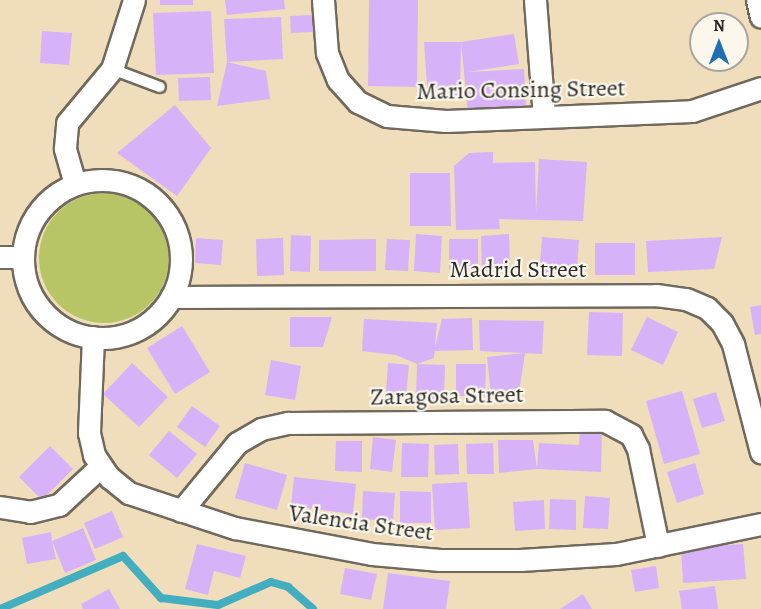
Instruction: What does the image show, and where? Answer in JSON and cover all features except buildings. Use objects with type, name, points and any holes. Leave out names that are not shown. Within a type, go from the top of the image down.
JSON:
[{"type":"street","points":[[75,184],[65,148],[67,123],[112,69],[134,0],[114,0]]},
{"type":"street","name":"Mario Consing Street","points":[[323,0],[327,53],[338,80],[358,102],[387,116],[446,121],[692,111],[761,88]]},
{"type":"street","points":[[535,0],[544,117]]},
{"type":"street","points":[[757,0],[761,17]]},
{"type":"street","points":[[102,179],[129,184],[152,197],[170,218],[180,244],[180,271],[171,297],[157,315],[138,329],[116,336],[93,337],[65,329],[42,311],[27,286],[22,257],[26,234],[37,212],[54,195],[75,184],[102,179]]},
{"type":"street","points":[[0,257],[22,257]]},
{"type":"street","name":"Madrid Street","points":[[171,297],[656,295],[686,299],[706,308],[722,323],[733,344],[761,452]]},
{"type":"street","name":"Valencia Street","points":[[93,337],[89,433],[94,455],[101,466],[129,493],[235,528],[297,542],[440,560],[616,554],[761,524]]},
{"type":"street","name":"Zaragosa Street","points":[[181,511],[237,443],[261,429],[288,423],[606,421],[631,435],[638,449],[658,546]]},
{"type":"street","points":[[0,507],[30,512],[59,505],[101,466]]},
{"type":"lane","points":[[112,69],[160,87]]},
{"type":"green space","points":[[104,193],[129,198],[150,212],[164,233],[169,258],[164,283],[150,304],[129,318],[104,323],[79,318],[58,304],[44,283],[39,258],[44,233],[58,212],[79,198]]},
{"type":"waterway","points":[[0,609],[123,556],[161,598],[218,605],[271,582],[288,587],[313,609]]}]
